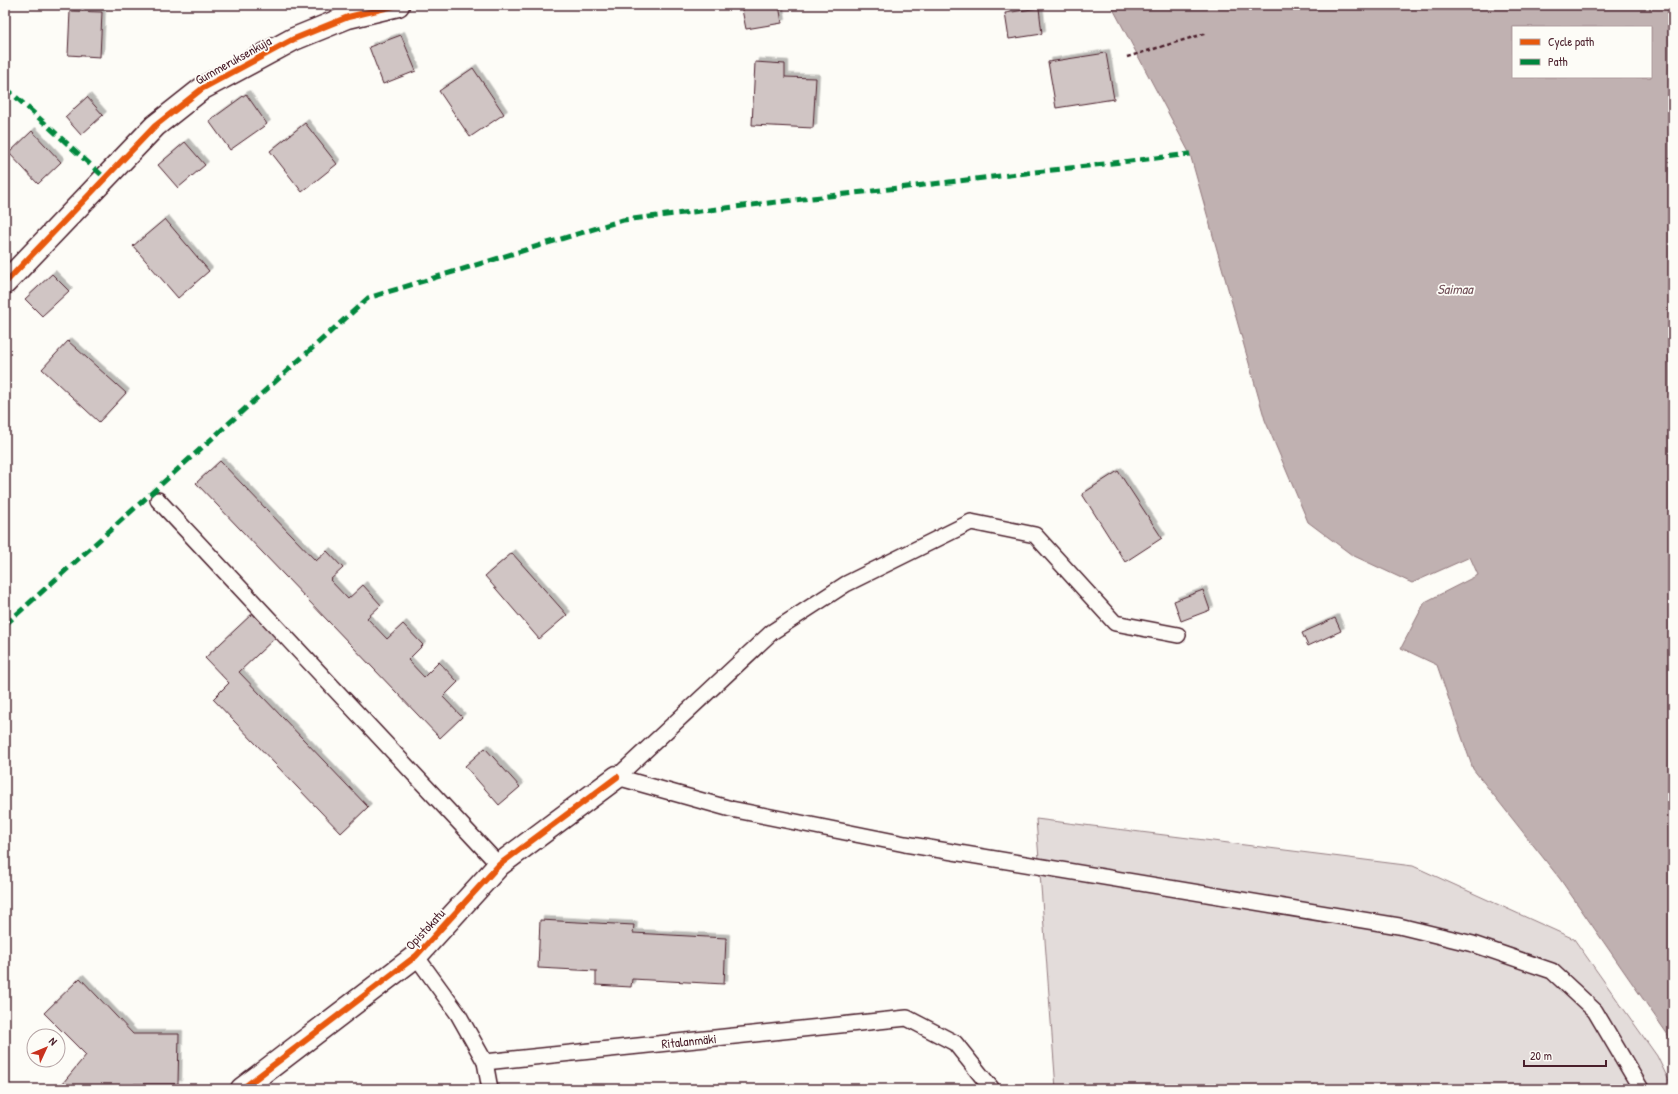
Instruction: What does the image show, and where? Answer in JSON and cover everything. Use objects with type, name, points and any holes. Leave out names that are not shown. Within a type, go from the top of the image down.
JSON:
[{"type":"street","name":"Gummeruksenkuja","points":[[5,282],[155,126],[203,88],[294,39],[348,16],[398,5]]},
{"type":"street","name":"Opistokatu","points":[[242,1089],[416,956],[500,865],[617,777]]},
{"type":"lane","points":[[158,500],[500,865]]},
{"type":"lane","points":[[617,777],[772,632],[846,584],[971,522],[1035,535],[1115,623],[1178,635]]},
{"type":"lane","points":[[617,777],[731,809],[905,844],[1399,926],[1473,944],[1552,970],[1595,1010],[1641,1089]]},
{"type":"lane","points":[[416,956],[458,1014],[485,1062],[490,1089]]},
{"type":"lane","name":"Ritalanmäki","points":[[485,1062],[906,1018],[955,1042],[992,1089]]},
{"type":"path","points":[[1127,57],[1206,33]]},
{"type":"shaded area","points":[[1036,819],[1413,866],[1574,939],[1657,1056],[1673,1089],[1056,1089]]},
{"type":"water","name":"Saimaa","points":[[1111,5],[1673,5],[1673,1053],[1668,1035],[1560,879],[1473,769],[1437,665],[1401,648],[1425,602],[1478,575],[1470,557],[1412,583],[1352,555],[1308,522],[1265,420],[1190,154]]},
{"type":"building","points":[[741,5],[779,5],[782,23],[746,29]]},
{"type":"building","points":[[1039,8],[1042,34],[1009,39],[1005,13]]},
{"type":"building","points":[[70,11],[102,12],[100,57],[68,55]]},
{"type":"building","points":[[401,35],[416,71],[383,84],[369,47]]},
{"type":"building","points":[[1106,53],[1114,99],[1056,108],[1048,62]]},
{"type":"building","points":[[755,62],[785,64],[785,77],[816,78],[813,128],[752,125]]},
{"type":"building","points":[[473,68],[504,114],[470,137],[439,91]]},
{"type":"building","points":[[246,94],[267,124],[230,150],[209,121]]},
{"type":"building","points":[[87,97],[103,115],[81,135],[65,117]]},
{"type":"building","points":[[305,123],[337,164],[302,192],[270,151]]},
{"type":"building","points":[[32,131],[61,162],[38,184],[9,153]]},
{"type":"building","points":[[185,142],[205,165],[178,188],[158,165]]},
{"type":"building","points":[[165,219],[209,271],[178,298],[133,246]]},
{"type":"building","points":[[52,274],[69,291],[42,316],[25,299]]},
{"type":"building","points":[[68,341],[126,393],[99,422],[42,369]]},
{"type":"building","points":[[220,461],[316,561],[327,551],[343,568],[330,580],[348,599],[363,585],[381,605],[367,618],[387,639],[403,624],[423,645],[408,660],[424,677],[439,662],[458,682],[443,697],[462,717],[440,738],[196,483]]},
{"type":"building","points":[[1118,471],[1162,538],[1125,562],[1082,494]]},
{"type":"building","points":[[512,553],[567,615],[539,639],[485,576]]},
{"type":"building","points":[[1203,590],[1210,610],[1181,621],[1174,601]]},
{"type":"building","points":[[253,613],[276,637],[239,672],[368,807],[341,833],[213,699],[229,683],[205,658]]},
{"type":"building","points":[[1335,618],[1341,631],[1308,646],[1302,633]]},
{"type":"building","points":[[485,748],[520,787],[499,805],[465,766]]},
{"type":"building","points":[[540,920],[634,925],[633,933],[726,938],[724,984],[632,979],[631,987],[596,985],[596,971],[538,968]]},
{"type":"building","points":[[80,978],[133,1034],[179,1034],[178,1084],[134,1084],[129,1089],[58,1089],[86,1055],[66,1035],[66,1028],[59,1028],[44,1013]]},
{"type":"marked path","points":[[5,87],[105,178]]},
{"type":"marked path","points":[[5,625],[368,298],[623,220],[1190,154]]},
{"type":"cycle path","points":[[5,283],[155,126],[203,88],[294,39],[348,17],[398,5]]},
{"type":"cycle path","points":[[242,1089],[416,956],[499,865],[617,777]]}]
